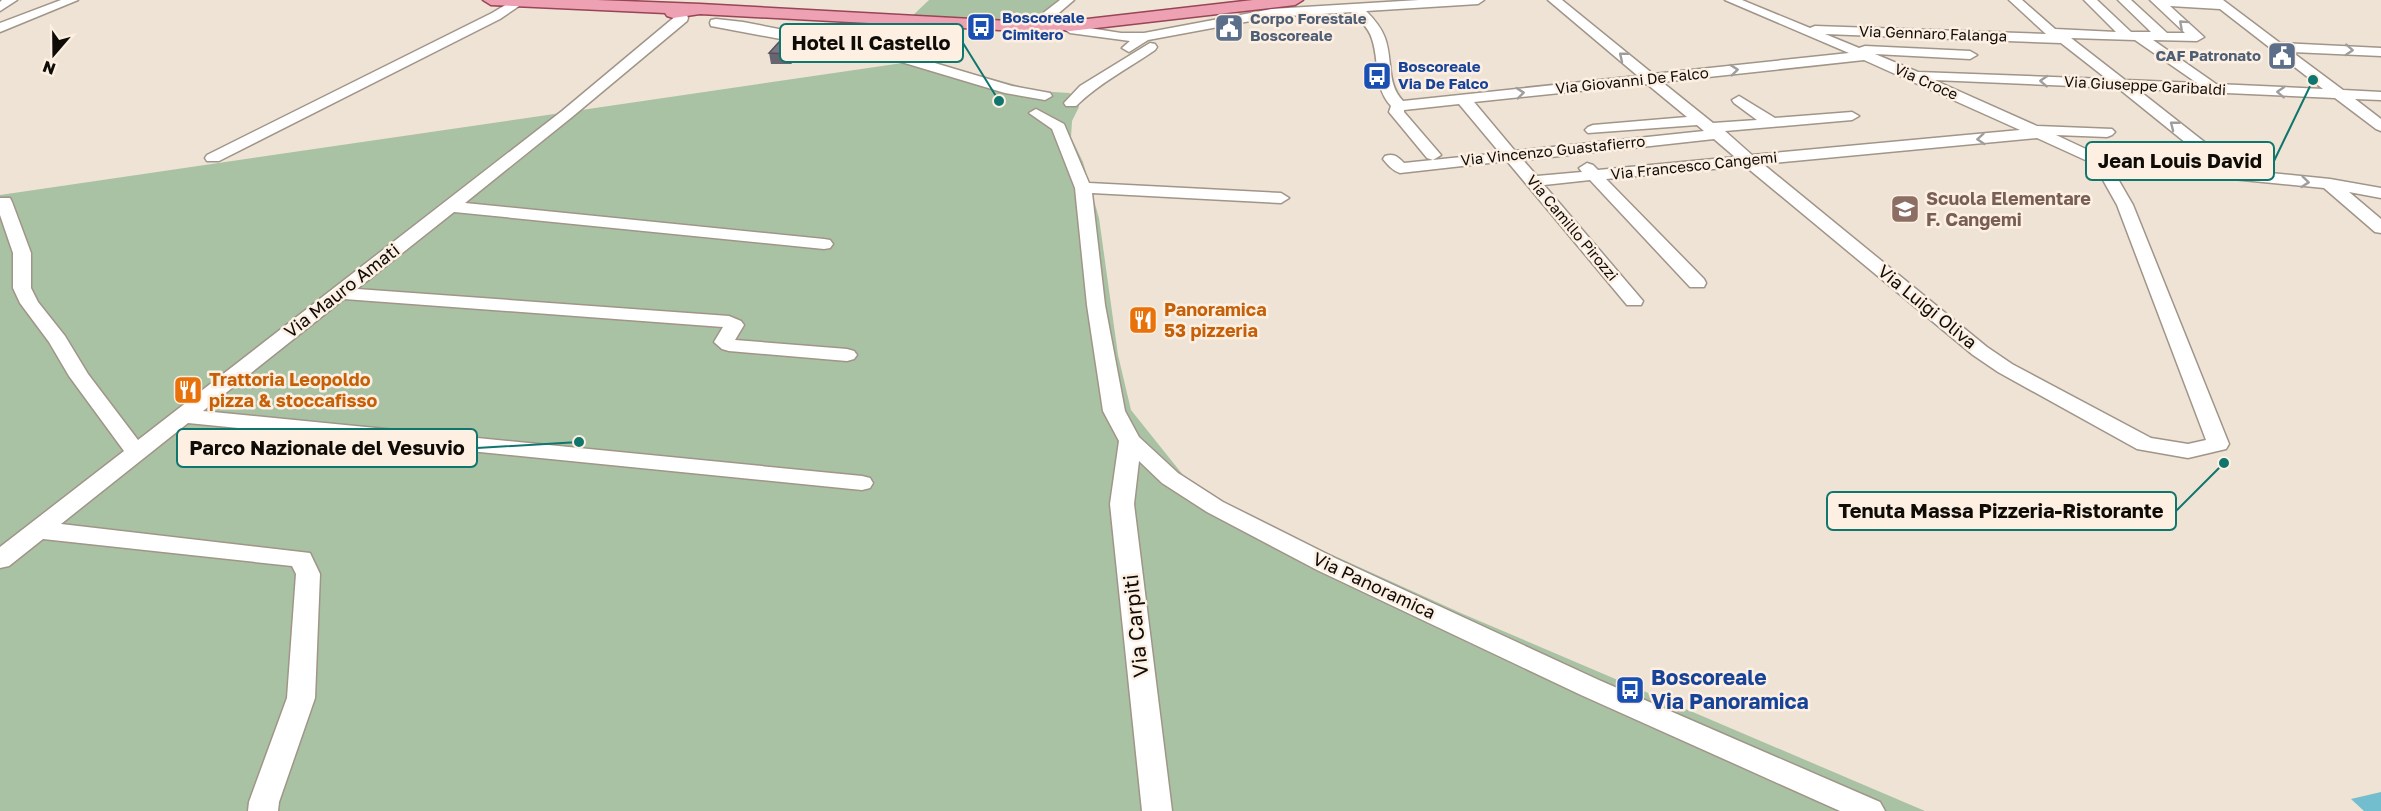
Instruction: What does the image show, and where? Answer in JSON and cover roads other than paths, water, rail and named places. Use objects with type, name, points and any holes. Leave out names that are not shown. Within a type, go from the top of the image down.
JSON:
[{"type":"main road","points":[[490,0],[646,8],[726,17]]},
{"type":"main road","points":[[646,8],[678,16],[1066,28],[1295,0]]},
{"type":"street","points":[[0,7],[11,0]]},
{"type":"street","points":[[0,28],[72,0]]},
{"type":"street","points":[[1034,27],[1068,0]]},
{"type":"street","points":[[1066,28],[1127,48],[1183,30],[1272,13],[1478,0]]},
{"type":"street","name":"Via Luigi Oliva","points":[[1554,0],[2005,368],[2145,444],[2188,451],[2218,444],[2126,205],[2100,161]]},
{"type":"street","name":"Via Croce","points":[[1731,0],[1910,74],[2100,161],[2330,184],[2381,193]]},
{"type":"street","points":[[2015,0],[2236,175]]},
{"type":"street","points":[[2090,0],[2133,36],[2215,89]]},
{"type":"street","points":[[2124,0],[2164,37]]},
{"type":"street","points":[[213,158],[496,16],[509,1]]},
{"type":"street","points":[[2156,1],[2219,3],[2338,94],[2378,121]]},
{"type":"street","name":"Via Gennaro Falanga","points":[[1803,29],[2058,36],[2197,37],[2156,1]]},
{"type":"street","points":[[1356,8],[1375,31],[1381,53],[1385,89],[1390,98],[1399,106],[1396,112],[1433,155]]},
{"type":"street","name":"Via Mauro Amati","points":[[0,560],[567,114],[678,16]]},
{"type":"street","points":[[726,17],[901,57],[1010,90],[1065,98],[1065,114]]},
{"type":"street","points":[[1031,109],[1032,99],[1085,89],[1112,74],[1127,48],[1148,41]]},
{"type":"street","points":[[2276,47],[2381,52]]},
{"type":"street","name":"Via Giovanni De Falco","points":[[1399,106],[1651,79],[1859,53]]},
{"type":"street","name":"Via Croce","points":[[1859,53],[1970,55]]},
{"type":"street","name":"Via Giuseppe Garibaldi","points":[[1910,74],[2381,96]]},
{"type":"street","points":[[1065,114],[1085,89]]},
{"type":"street","points":[[1010,90],[1031,109],[1065,114]]},
{"type":"street","name":"Via Camillo Pirozzi","points":[[1463,99],[1634,301]]},
{"type":"street","points":[[1739,100],[1772,123]]},
{"type":"street","name":"Via Panoramica","points":[[1065,114],[1083,188],[1096,304],[1114,411],[1130,441],[1170,478],[1215,507],[1326,564],[1592,688],[1870,811]]},
{"type":"street","name":"Via Croce","points":[[2000,115],[2061,116]]},
{"type":"street","points":[[1593,130],[1711,127],[1852,116]]},
{"type":"street","points":[[1814,120],[1855,150]]},
{"type":"street","name":"Via Vincenzo Guastafierro","points":[[1391,159],[1400,168],[1569,150],[1711,127]]},
{"type":"street","points":[[2039,133],[2102,135]]},
{"type":"street","name":"Via Francesco Cangemi","points":[[1533,181],[2039,133]]},
{"type":"street","points":[[1569,150],[1697,283]]},
{"type":"street","points":[[2330,184],[2381,228]]},
{"type":"street","points":[[1083,188],[1281,198]]},
{"type":"street","points":[[0,203],[4,202],[22,253],[22,288],[29,303],[58,340],[79,376],[136,453]]},
{"type":"street","points":[[448,206],[824,244]]},
{"type":"street","points":[[340,292],[729,322],[734,325],[724,342],[729,345],[848,355]]},
{"type":"street","points":[[183,416],[862,483]]},
{"type":"street","name":"Via Carpiti","points":[[1130,441],[1122,504],[1157,811]]},
{"type":"street","points":[[38,530],[302,559],[308,574],[301,698],[264,802],[264,811]]},
{"type":"water","points":[[2381,792],[2381,811],[2364,811],[2351,799]]},
{"type":"place","name":"Boscoreale Cimitero","points":[[981,27]]},
{"type":"place","name":"Corpo Forestale Boscoreale","points":[[1229,28]]},
{"type":"place","name":"CAF Patronato","points":[[2282,56]]},
{"type":"place","name":"Boscoreale Via De Falco","points":[[1377,76]]},
{"type":"place","name":"Jean Louis David","points":[[2313,80]]},
{"type":"place","name":"Hotel Il Castello","points":[[999,101]]},
{"type":"place","name":"Scuola Elementare F. Cangemi","points":[[1905,209]]},
{"type":"place","name":"Panoramica 53 pizzeria","points":[[1143,320]]},
{"type":"place","name":"Trattoria Leopoldo pizza & stoccafisso","points":[[188,390]]},
{"type":"place","name":"Parco Nazionale del Vesuvio","points":[[579,442]]},
{"type":"place","name":"Tenuta Massa Pizzeria-Ristorante","points":[[2224,463]]},
{"type":"place","name":"Boscoreale Via Panoramica","points":[[1630,690]]}]
